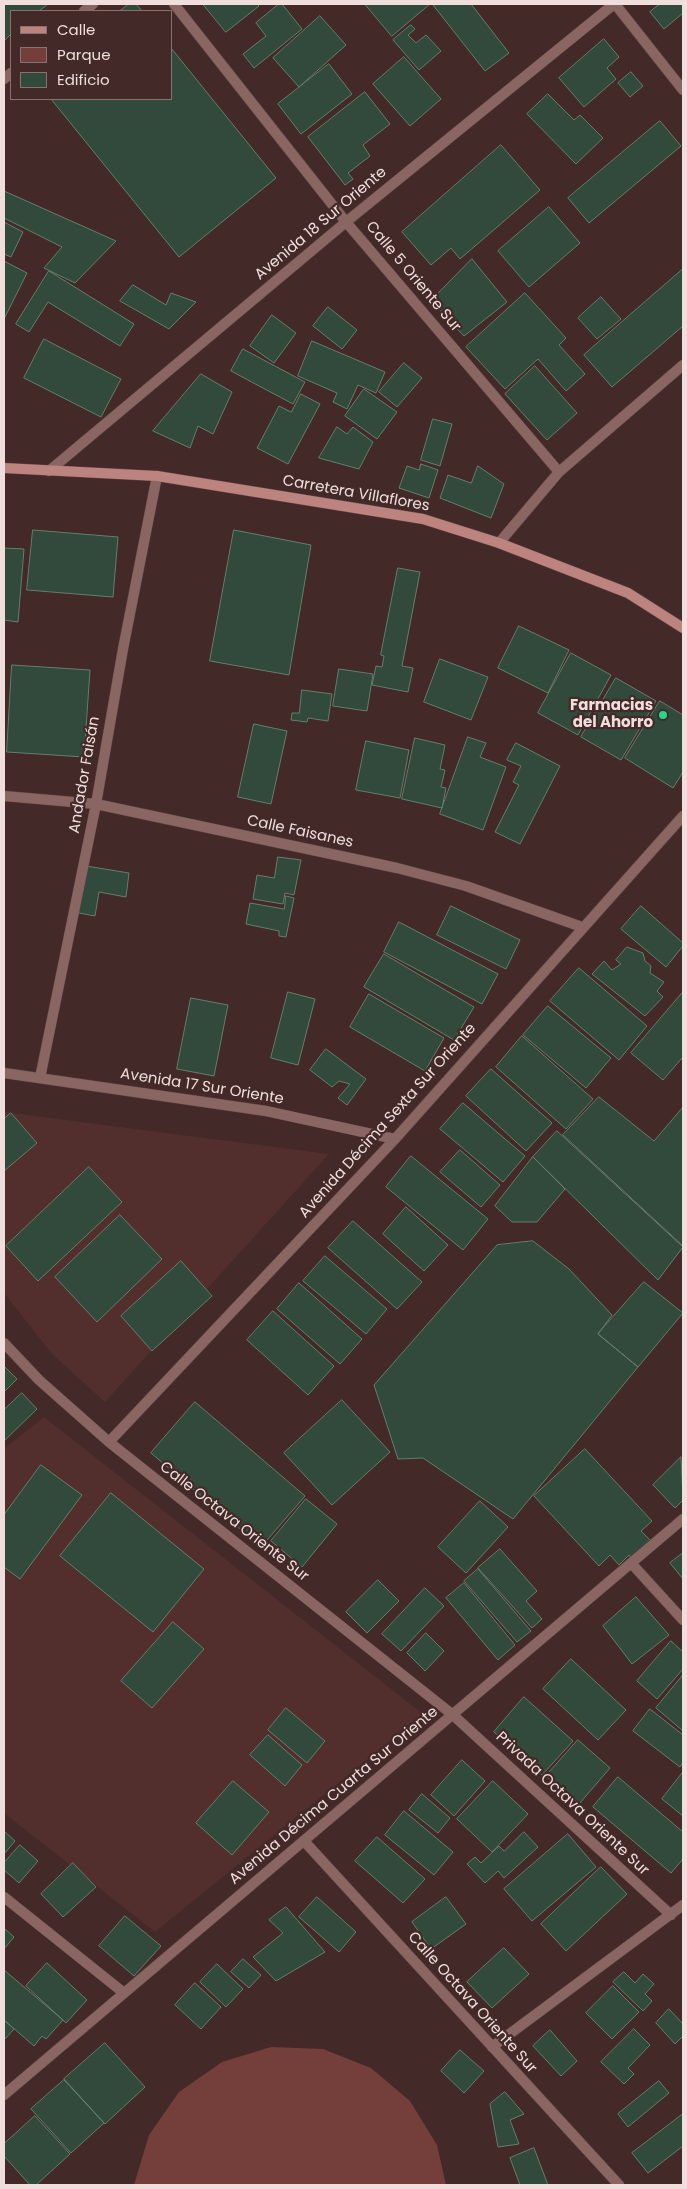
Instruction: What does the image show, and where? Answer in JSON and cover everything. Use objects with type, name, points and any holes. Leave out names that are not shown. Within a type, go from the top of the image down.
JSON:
[{"type":"main road","name":"Carretera Villaflores","points":[[4,468],[158,476],[424,518],[499,543],[628,593],[683,628]]},
{"type":"street","name":"Calle 5 Oriente Sur","points":[[174,4],[346,222],[559,472]]},
{"type":"street","name":"Avenida 18 Sur Oriente","points":[[49,471],[346,222],[615,4]]},
{"type":"street","points":[[615,4],[683,90]]},
{"type":"street","points":[[499,543],[559,472],[683,365]]},
{"type":"street","name":"Andador Faisán","points":[[40,1078],[96,804],[123,649],[158,476]]},
{"type":"street","name":"Calle Faisanes","points":[[4,796],[96,804],[414,873],[466,886],[582,927]]},
{"type":"street","name":"Avenida Décima Sexta Sur Oriente","points":[[110,1442],[395,1139],[582,927],[683,816]]},
{"type":"street","name":"Avenida 17 Sur Oriente","points":[[4,1073],[266,1110],[395,1139]]},
{"type":"street","name":"Calle Octava Oriente Sur","points":[[4,1343],[39,1380],[110,1442],[453,1715]]},
{"type":"street","name":"Avenida Décima Cuarta Sur Oriente","points":[[4,2095],[683,1519]]},
{"type":"street","points":[[631,1564],[683,1620]]},
{"type":"street","name":"Privada Octava Oriente Sur","points":[[453,1715],[671,1915]]},
{"type":"street","name":"Calle Octava Oriente Sur","points":[[304,1841],[619,2185]]},
{"type":"street","points":[[4,1897],[124,1994]]},
{"type":"street","points":[[492,2047],[683,1905]]},
{"type":"shaded area","points":[[4,1112],[329,1154],[105,1402],[52,1354],[4,1293]]},
{"type":"shaded area","points":[[44,1417],[423,1714],[155,1932],[4,1813],[4,1449]]},
{"type":"green space","points":[[271,2047],[323,2049],[371,2068],[410,2101],[437,2145],[446,2185],[134,2185],[149,2135],[179,2092],[222,2062]]},
{"type":"building","points":[[4,4],[48,4],[40,10],[10,10],[10,35],[4,41]]},
{"type":"building","points":[[129,4],[136,4],[141,10],[121,10]]},
{"type":"building","points":[[203,4],[257,4],[259,6],[226,32]]},
{"type":"building","points":[[279,4],[282,4],[302,29],[254,68],[243,54],[266,36],[256,23]]},
{"type":"building","points":[[365,4],[430,4],[392,36]]},
{"type":"building","points":[[471,4],[509,53],[485,71],[433,5]]},
{"type":"building","points":[[660,4],[683,4],[683,13],[664,29],[650,12]]},
{"type":"building","points":[[320,16],[346,45],[299,87],[273,58]]},
{"type":"building","points":[[411,25],[415,29],[408,35],[416,43],[426,35],[441,51],[419,70],[393,40]]},
{"type":"building","points":[[604,39],[619,57],[607,68],[616,79],[584,107],[559,78]]},
{"type":"building","points":[[172,49],[276,178],[179,257],[52,100],[172,100]]},
{"type":"building","points":[[404,57],[441,99],[410,126],[373,84]]},
{"type":"building","points":[[329,64],[352,94],[301,134],[278,104]]},
{"type":"building","points":[[631,72],[643,86],[630,97],[618,83]]},
{"type":"building","points":[[365,92],[390,124],[363,145],[370,156],[348,173],[353,179],[345,185],[308,137]]},
{"type":"building","points":[[548,94],[574,120],[580,115],[603,138],[576,164],[527,114]]},
{"type":"building","points":[[660,121],[681,146],[589,223],[568,198]]},
{"type":"building","points":[[501,145],[540,190],[460,259],[451,248],[431,265],[402,232]]},
{"type":"building","points":[[4,191],[116,241],[75,283],[44,268],[62,247],[4,218]]},
{"type":"building","points":[[549,207],[580,243],[529,287],[498,251]]},
{"type":"building","points":[[4,222],[23,232],[11,257],[4,254]]},
{"type":"building","points":[[472,259],[507,302],[464,336],[431,301]]},
{"type":"building","points":[[4,261],[27,273],[4,319]]},
{"type":"building","points":[[683,269],[683,326],[612,387],[584,355]]},
{"type":"building","points":[[49,271],[134,324],[120,346],[48,302],[29,332],[16,324]]},
{"type":"building","points":[[133,285],[166,305],[171,293],[196,302],[169,329],[120,301]]},
{"type":"building","points":[[525,293],[566,338],[559,345],[585,374],[566,391],[538,359],[505,389],[466,347]]},
{"type":"building","points":[[601,297],[621,319],[597,339],[578,318]]},
{"type":"building","points":[[328,307],[357,330],[342,349],[313,326]]},
{"type":"building","points":[[272,315],[296,333],[274,363],[250,346]]},
{"type":"building","points":[[44,339],[121,379],[101,417],[24,378]]},
{"type":"building","points":[[312,341],[385,372],[376,393],[358,385],[347,409],[333,402],[337,393],[298,376]]},
{"type":"building","points":[[243,349],[305,382],[293,404],[231,371]]},
{"type":"building","points":[[404,363],[422,378],[397,407],[379,392]]},
{"type":"building","points":[[535,366],[577,413],[547,440],[505,394]]},
{"type":"building","points":[[201,374],[232,392],[213,434],[198,426],[190,448],[153,431]]},
{"type":"building","points":[[364,389],[397,412],[377,439],[345,416]]},
{"type":"building","points":[[301,394],[320,404],[288,464],[257,448],[279,406],[291,412]]},
{"type":"building","points":[[433,419],[452,424],[440,466],[421,460]]},
{"type":"building","points":[[337,427],[347,434],[353,427],[373,442],[359,469],[319,458]]},
{"type":"building","points":[[421,464],[438,470],[429,498],[399,488],[407,466],[419,470]]},
{"type":"building","points":[[478,466],[504,484],[491,518],[440,498],[448,475],[471,483]]},
{"type":"building","points":[[33,530],[118,537],[113,597],[27,590]]},
{"type":"building","points":[[234,530],[311,545],[289,675],[210,661]]},
{"type":"building","points":[[4,548],[24,549],[18,622],[4,620]]},
{"type":"building","points":[[398,568],[420,572],[402,666],[413,668],[408,692],[372,685],[376,666],[382,667],[384,656],[381,655]]},
{"type":"building","points":[[519,626],[569,650],[548,693],[498,668]]},
{"type":"building","points":[[571,653],[611,675],[578,735],[538,713]]},
{"type":"building","points":[[440,659],[488,677],[471,720],[424,702]]},
{"type":"building","points":[[12,665],[90,670],[84,757],[7,752]]},
{"type":"building","points":[[339,669],[373,674],[367,711],[333,706]]},
{"type":"building","points":[[616,678],[656,701],[621,760],[581,737]]},
{"type":"building","points":[[302,690],[332,694],[328,721],[308,718],[307,722],[291,720],[292,713],[299,713]]},
{"type":"building","points":[[660,701],[683,715],[683,772],[673,788],[625,758]]},
{"type":"building","points":[[254,724],[287,731],[271,804],[238,797]]},
{"type":"building","points":[[468,737],[486,743],[480,757],[506,767],[483,830],[440,814]]},
{"type":"building","points":[[415,738],[445,745],[440,769],[445,770],[441,787],[446,788],[442,808],[402,799]]},
{"type":"building","points":[[366,741],[409,750],[400,798],[356,790]]},
{"type":"building","points":[[516,743],[560,766],[520,844],[495,832],[519,785],[513,782],[521,766],[507,760]]},
{"type":"building","points":[[278,857],[301,860],[294,895],[285,893],[283,904],[253,899],[257,875],[274,878]]},
{"type":"building","points":[[86,866],[129,873],[126,897],[99,892],[95,916],[79,913]]},
{"type":"building","points":[[286,896],[294,898],[286,937],[279,936],[279,931],[246,924],[250,903],[284,909]]},
{"type":"building","points":[[451,906],[520,940],[506,969],[437,935]]},
{"type":"building","points":[[641,906],[683,943],[683,946],[666,967],[621,929]]},
{"type":"building","points":[[399,922],[498,974],[482,1004],[384,952]]},
{"type":"building","points":[[627,947],[643,953],[645,961],[651,966],[650,973],[664,982],[657,991],[663,997],[645,1016],[592,974],[604,961],[612,970],[621,964],[616,960]]},
{"type":"building","points":[[384,954],[474,1007],[454,1040],[364,987]]},
{"type":"building","points":[[579,968],[647,1026],[619,1060],[550,1001]]},
{"type":"building","points":[[288,992],[315,999],[298,1065],[271,1058]]},
{"type":"building","points":[[683,992],[683,1057],[663,1080],[631,1053]]},
{"type":"building","points":[[369,994],[444,1038],[425,1071],[350,1027]]},
{"type":"building","points":[[191,998],[228,1005],[214,1076],[177,1069]]},
{"type":"building","points":[[548,1006],[611,1058],[586,1088],[523,1035]]},
{"type":"building","points":[[522,1036],[593,1099],[566,1129],[496,1067]]},
{"type":"building","points":[[326,1049],[366,1079],[347,1105],[338,1098],[350,1084],[339,1081],[332,1087],[310,1070]]},
{"type":"building","points":[[491,1069],[552,1123],[526,1151],[466,1096]]},
{"type":"building","points":[[599,1097],[654,1141],[683,1107],[683,1246],[563,1135]]},
{"type":"building","points":[[463,1103],[525,1156],[503,1182],[440,1129]]},
{"type":"building","points":[[11,1113],[37,1143],[4,1171],[4,1119]]},
{"type":"building","points":[[557,1131],[683,1247],[658,1280],[533,1157]]},
{"type":"building","points":[[460,1150],[500,1185],[481,1207],[440,1172]]},
{"type":"building","points":[[411,1156],[488,1219],[463,1250],[386,1187]]},
{"type":"building","points":[[533,1157],[565,1189],[537,1222],[512,1222],[495,1206]]},
{"type":"building","points":[[89,1167],[122,1202],[38,1281],[6,1246]]},
{"type":"building","points":[[406,1207],[448,1245],[424,1271],[383,1234]]},
{"type":"building","points":[[120,1215],[162,1259],[97,1322],[55,1277]]},
{"type":"building","points":[[353,1221],[422,1282],[397,1309],[328,1248]]},
{"type":"building","points":[[533,1241],[569,1269],[612,1315],[598,1334],[638,1367],[513,1519],[423,1458],[398,1459],[374,1385],[497,1245]]},
{"type":"building","points":[[325,1256],[387,1309],[366,1334],[303,1281]]},
{"type":"building","points":[[181,1261],[212,1296],[152,1351],[121,1316]]},
{"type":"building","points":[[644,1282],[683,1313],[638,1367],[598,1334]]},
{"type":"building","points":[[299,1283],[362,1339],[340,1364],[277,1309]]},
{"type":"building","points":[[273,1311],[334,1366],[308,1395],[247,1340]]},
{"type":"building","points":[[4,1366],[17,1379],[4,1392]]},
{"type":"building","points":[[22,1393],[37,1409],[4,1441],[4,1410]]},
{"type":"building","points":[[342,1400],[390,1452],[332,1505],[284,1453]]},
{"type":"building","points":[[195,1402],[305,1496],[261,1547],[151,1453]]},
{"type":"building","points":[[585,1449],[652,1521],[641,1531],[652,1542],[633,1560],[629,1555],[619,1565],[610,1555],[599,1566],[534,1496]]},
{"type":"building","points":[[681,1457],[683,1500],[675,1508],[653,1485]]},
{"type":"building","points":[[41,1465],[82,1495],[20,1579],[4,1567],[4,1515]]},
{"type":"building","points":[[111,1493],[204,1569],[153,1632],[60,1556]]},
{"type":"building","points":[[306,1499],[337,1524],[302,1567],[271,1541]]},
{"type":"building","points":[[480,1501],[508,1527],[466,1573],[438,1547]]},
{"type":"building","points":[[500,1549],[537,1591],[526,1601],[542,1619],[532,1628],[478,1568]]},
{"type":"building","points":[[683,1553],[683,1579],[670,1563]]},
{"type":"building","points":[[478,1569],[531,1631],[517,1642],[464,1581]]},
{"type":"building","points":[[378,1580],[399,1601],[367,1633],[346,1612]]},
{"type":"building","points":[[464,1583],[515,1645],[498,1660],[446,1598]]},
{"type":"building","points":[[425,1588],[444,1606],[401,1651],[382,1634]]},
{"type":"building","points":[[636,1597],[669,1635],[632,1664],[603,1626]]},
{"type":"building","points":[[173,1622],[204,1649],[152,1708],[121,1681]]},
{"type":"building","points":[[426,1633],[444,1651],[425,1671],[407,1653]]},
{"type":"building","points":[[671,1641],[683,1652],[683,1669],[657,1699],[637,1681]]},
{"type":"building","points":[[571,1659],[626,1710],[598,1740],[543,1689]]},
{"type":"building","points":[[683,1675],[683,1731],[656,1708]]},
{"type":"building","points":[[524,1697],[573,1741],[542,1775],[494,1732]]},
{"type":"building","points":[[286,1708],[325,1741],[307,1763],[268,1730]]},
{"type":"building","points":[[650,1709],[683,1735],[683,1762],[680,1767],[633,1731]]},
{"type":"building","points":[[268,1735],[302,1765],[285,1786],[250,1755]]},
{"type":"building","points":[[578,1740],[610,1768],[579,1804],[546,1776]]},
{"type":"building","points":[[462,1760],[485,1781],[454,1816],[431,1795]]},
{"type":"building","points":[[683,1772],[683,1816],[662,1799]]},
{"type":"building","points":[[618,1777],[683,1832],[683,1859],[671,1873],[593,1807]]},
{"type":"building","points":[[233,1781],[269,1812],[232,1855],[196,1823]]},
{"type":"building","points":[[493,1781],[528,1814],[492,1852],[457,1819]]},
{"type":"building","points":[[422,1794],[450,1818],[438,1833],[409,1810]]},
{"type":"building","points":[[404,1811],[453,1852],[434,1875],[385,1835]]},
{"type":"building","points":[[4,1831],[15,1841],[4,1854]]},
{"type":"building","points":[[524,1832],[538,1847],[504,1878],[498,1871],[485,1883],[467,1864],[475,1857],[481,1863],[499,1846],[504,1851]]},
{"type":"building","points":[[568,1834],[596,1867],[532,1921],[504,1889]]},
{"type":"building","points":[[377,1837],[425,1879],[403,1903],[355,1861]]},
{"type":"building","points":[[20,1845],[38,1861],[19,1883],[4,1870],[4,1863]]},
{"type":"building","points":[[73,1863],[96,1887],[63,1917],[41,1894]]},
{"type":"building","points":[[601,1867],[627,1894],[566,1951],[541,1924]]},
{"type":"building","points":[[317,1897],[356,1932],[339,1952],[299,1917]]},
{"type":"building","points":[[446,1897],[466,1924],[431,1949],[412,1922]]},
{"type":"building","points":[[286,1907],[325,1952],[276,1981],[253,1957],[283,1933],[269,1920]]},
{"type":"building","points":[[125,1916],[161,1946],[134,1976],[99,1946]]},
{"type":"building","points":[[4,1928],[14,1937],[4,1949]]},
{"type":"building","points":[[504,1948],[529,1974],[492,2008],[467,1982]]},
{"type":"building","points":[[243,1959],[261,1975],[249,1988],[231,1972]]},
{"type":"building","points":[[47,1963],[87,2000],[66,2023],[26,1986]]},
{"type":"building","points":[[217,1964],[243,1989],[226,2007],[200,1982]]},
{"type":"building","points":[[4,1970],[63,2020],[46,2039],[42,2036],[34,2046],[4,2020]]},
{"type":"building","points":[[624,1972],[635,1983],[643,1974],[654,1984],[645,1994],[652,2001],[643,2011],[613,1982]]},
{"type":"building","points":[[195,1983],[221,2007],[201,2029],[175,2005]]},
{"type":"building","points":[[613,1986],[639,2012],[612,2039],[586,2013]]},
{"type":"building","points":[[669,2009],[683,2024],[683,2036],[675,2044],[656,2023]]},
{"type":"building","points":[[4,2020],[14,2029],[4,2040]]},
{"type":"building","points":[[634,2029],[650,2045],[628,2068],[634,2074],[624,2084],[601,2062]]},
{"type":"building","points":[[550,2030],[577,2061],[561,2076],[533,2046]]},
{"type":"building","points":[[105,2043],[145,2087],[105,2124],[64,2079]]},
{"type":"building","points":[[460,2050],[484,2071],[464,2093],[441,2071]]},
{"type":"building","points":[[64,2080],[104,2123],[71,2153],[31,2109]]},
{"type":"building","points":[[659,2081],[669,2093],[628,2127],[618,2114]]},
{"type":"building","points":[[505,2092],[524,2114],[510,2120],[519,2144],[498,2147],[490,2104]]},
{"type":"building","points":[[683,2114],[683,2146],[648,2173],[632,2153]]},
{"type":"building","points":[[35,2116],[70,2154],[36,2185],[30,2185],[4,2156],[4,2144]]},
{"type":"building","points":[[534,2148],[548,2185],[520,2185],[510,2158]]},
{"type":"place","name":"Farmacias del Ahorro","points":[[663,715]]}]
